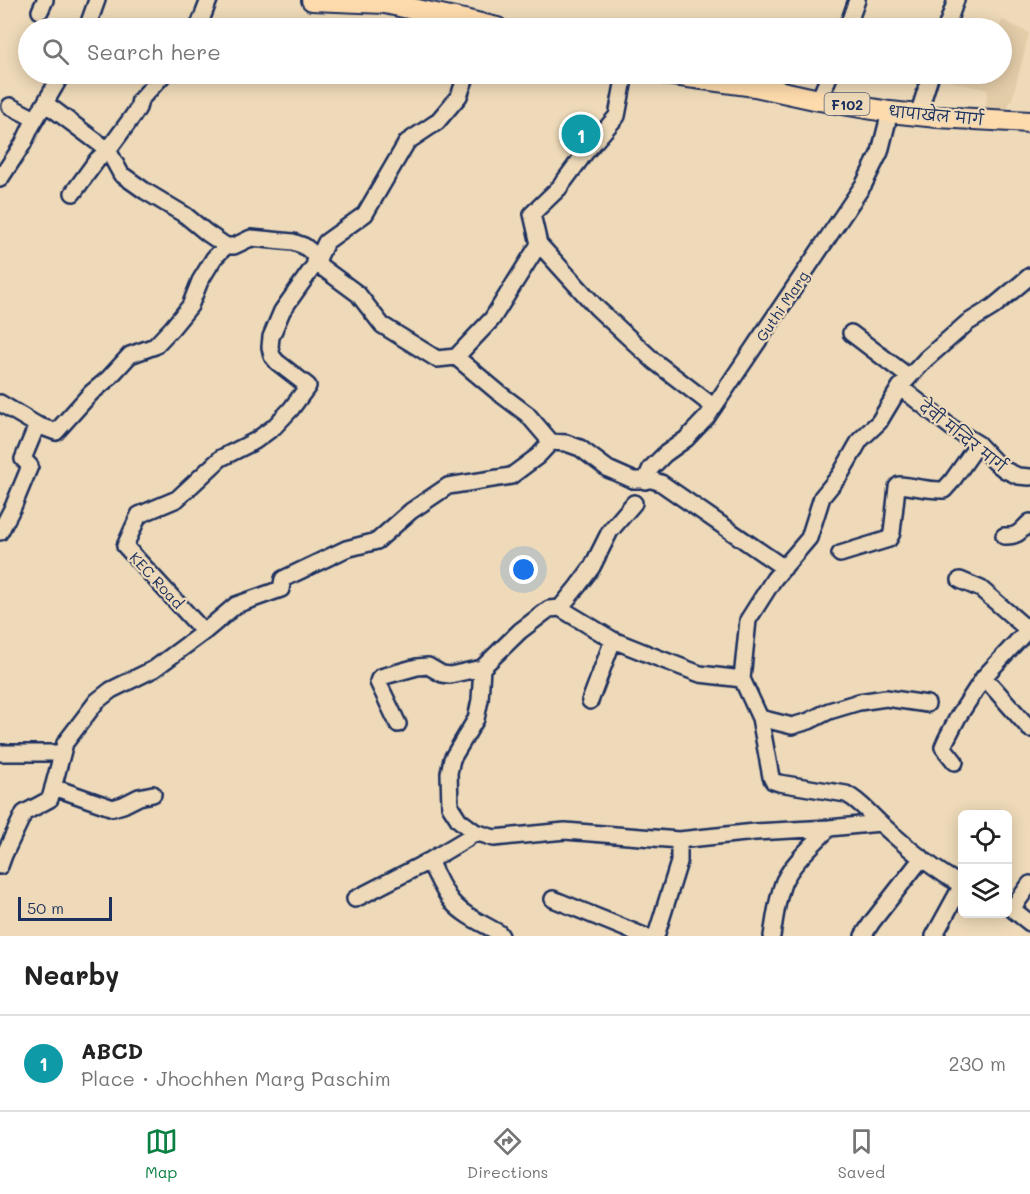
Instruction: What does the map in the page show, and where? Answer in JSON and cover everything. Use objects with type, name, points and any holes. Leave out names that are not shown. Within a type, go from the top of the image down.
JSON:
[{"type":"main road","points":[[312,0],[385,3],[442,18]]},
{"type":"main road","name":"धापाखेल मार्ग","points":[[740,84],[890,112],[1030,122]]},
{"type":"street","points":[[91,18],[97,0]]},
{"type":"street","points":[[202,18],[209,0]]},
{"type":"street","points":[[851,18],[857,0]]},
{"type":"street","points":[[950,18],[956,0]]},
{"type":"street","points":[[0,179],[23,144],[56,84]]},
{"type":"street","points":[[74,193],[97,159],[108,150],[138,108],[140,99],[154,84]]},
{"type":"street","name":"KEC Road","points":[[204,632],[125,546],[139,515],[177,499],[221,458],[255,441],[291,409],[308,386],[272,356],[270,347],[275,326],[282,311],[316,263],[326,242],[365,214],[407,142],[437,122],[459,96],[463,84]]},
{"type":"street","points":[[623,84],[617,116],[559,188],[532,214],[539,244],[597,308],[654,361],[714,407]]},
{"type":"street","points":[[819,100],[826,84]]},
{"type":"street","points":[[918,115],[928,84]]},
{"type":"street","points":[[45,103],[108,150],[121,174],[185,215],[207,234],[226,246],[234,246],[251,238],[294,242],[304,246],[313,253],[316,263],[358,294],[382,325],[437,359],[456,357],[492,319],[539,244]]},
{"type":"street","points":[[10,106],[35,119]]},
{"type":"street","name":"Guthi Marg","points":[[645,481],[651,468],[665,454],[686,439],[707,417],[864,184],[880,152],[890,112]]},
{"type":"street","points":[[0,403],[37,425],[56,432],[130,355],[155,346],[172,328],[190,306],[214,258],[226,246]]},
{"type":"street","points":[[958,883],[880,823],[855,798],[846,794],[773,781],[760,718],[742,679],[748,620],[774,579],[809,538],[822,497],[840,476],[860,440],[879,422],[904,382],[926,359],[967,324],[993,307],[1030,276]]},
{"type":"street","name":"देवी मन्दिर मार्ग","points":[[851,333],[952,428],[978,444],[1005,470],[1018,476],[1030,477]]},
{"type":"street","points":[[456,357],[527,414],[551,442],[566,443],[580,448],[608,470],[633,480],[652,480],[661,483],[784,568]]},
{"type":"street","points":[[0,532],[30,466],[23,459],[37,425]]},
{"type":"street","points":[[0,866],[24,813],[50,799],[65,743],[97,701],[111,690],[154,669],[236,605],[281,590],[283,579],[346,549],[378,541],[411,511],[448,486],[512,476],[538,456],[551,442]]},
{"type":"street","points":[[840,554],[890,539],[897,487],[899,485],[944,490],[978,444]]},
{"type":"street","points":[[560,608],[592,567],[610,531],[634,503]]},
{"type":"street","points":[[1004,536],[1017,535],[1030,522]]},
{"type":"street","points":[[955,762],[944,747],[958,717],[984,677],[1028,632],[981,589],[960,580]]},
{"type":"street","points":[[398,724],[378,682],[381,677],[428,666],[442,674],[450,675],[482,668],[520,631],[549,609],[560,608],[613,640],[700,674],[742,679]]},
{"type":"street","points":[[590,701],[613,640]]},
{"type":"street","points":[[482,668],[476,719],[452,759],[449,772],[450,806],[459,820],[475,832],[494,838],[565,831],[679,840],[880,823]]},
{"type":"street","points":[[984,677],[1030,729]]},
{"type":"street","points":[[760,718],[792,726],[859,702],[886,698],[927,704]]},
{"type":"street","points":[[0,753],[62,753]]},
{"type":"street","points":[[53,787],[113,808],[153,794]]},
{"type":"street","points":[[772,936],[785,881],[793,867],[830,828]]},
{"type":"street","points":[[355,899],[429,861],[475,832]]},
{"type":"street","points":[[656,936],[679,862],[679,840]]},
{"type":"street","points":[[863,936],[924,859]]},
{"type":"street","points":[[429,861],[452,902],[466,914],[501,936]]},
{"type":"street","points":[[1012,906],[1030,884]]},
{"type":"street","points":[[934,936],[958,892]]},
{"type":"street","points":[[553,899],[644,936]]},
{"type":"street","points":[[1012,910],[1030,924]]},
{"type":"shaded area","points":[[1012,24],[1029,33],[1013,96],[1006,111],[985,110],[988,90],[962,84],[1012,84]]},
{"type":"place","name":"ABCD","points":[[581,134]]}]
